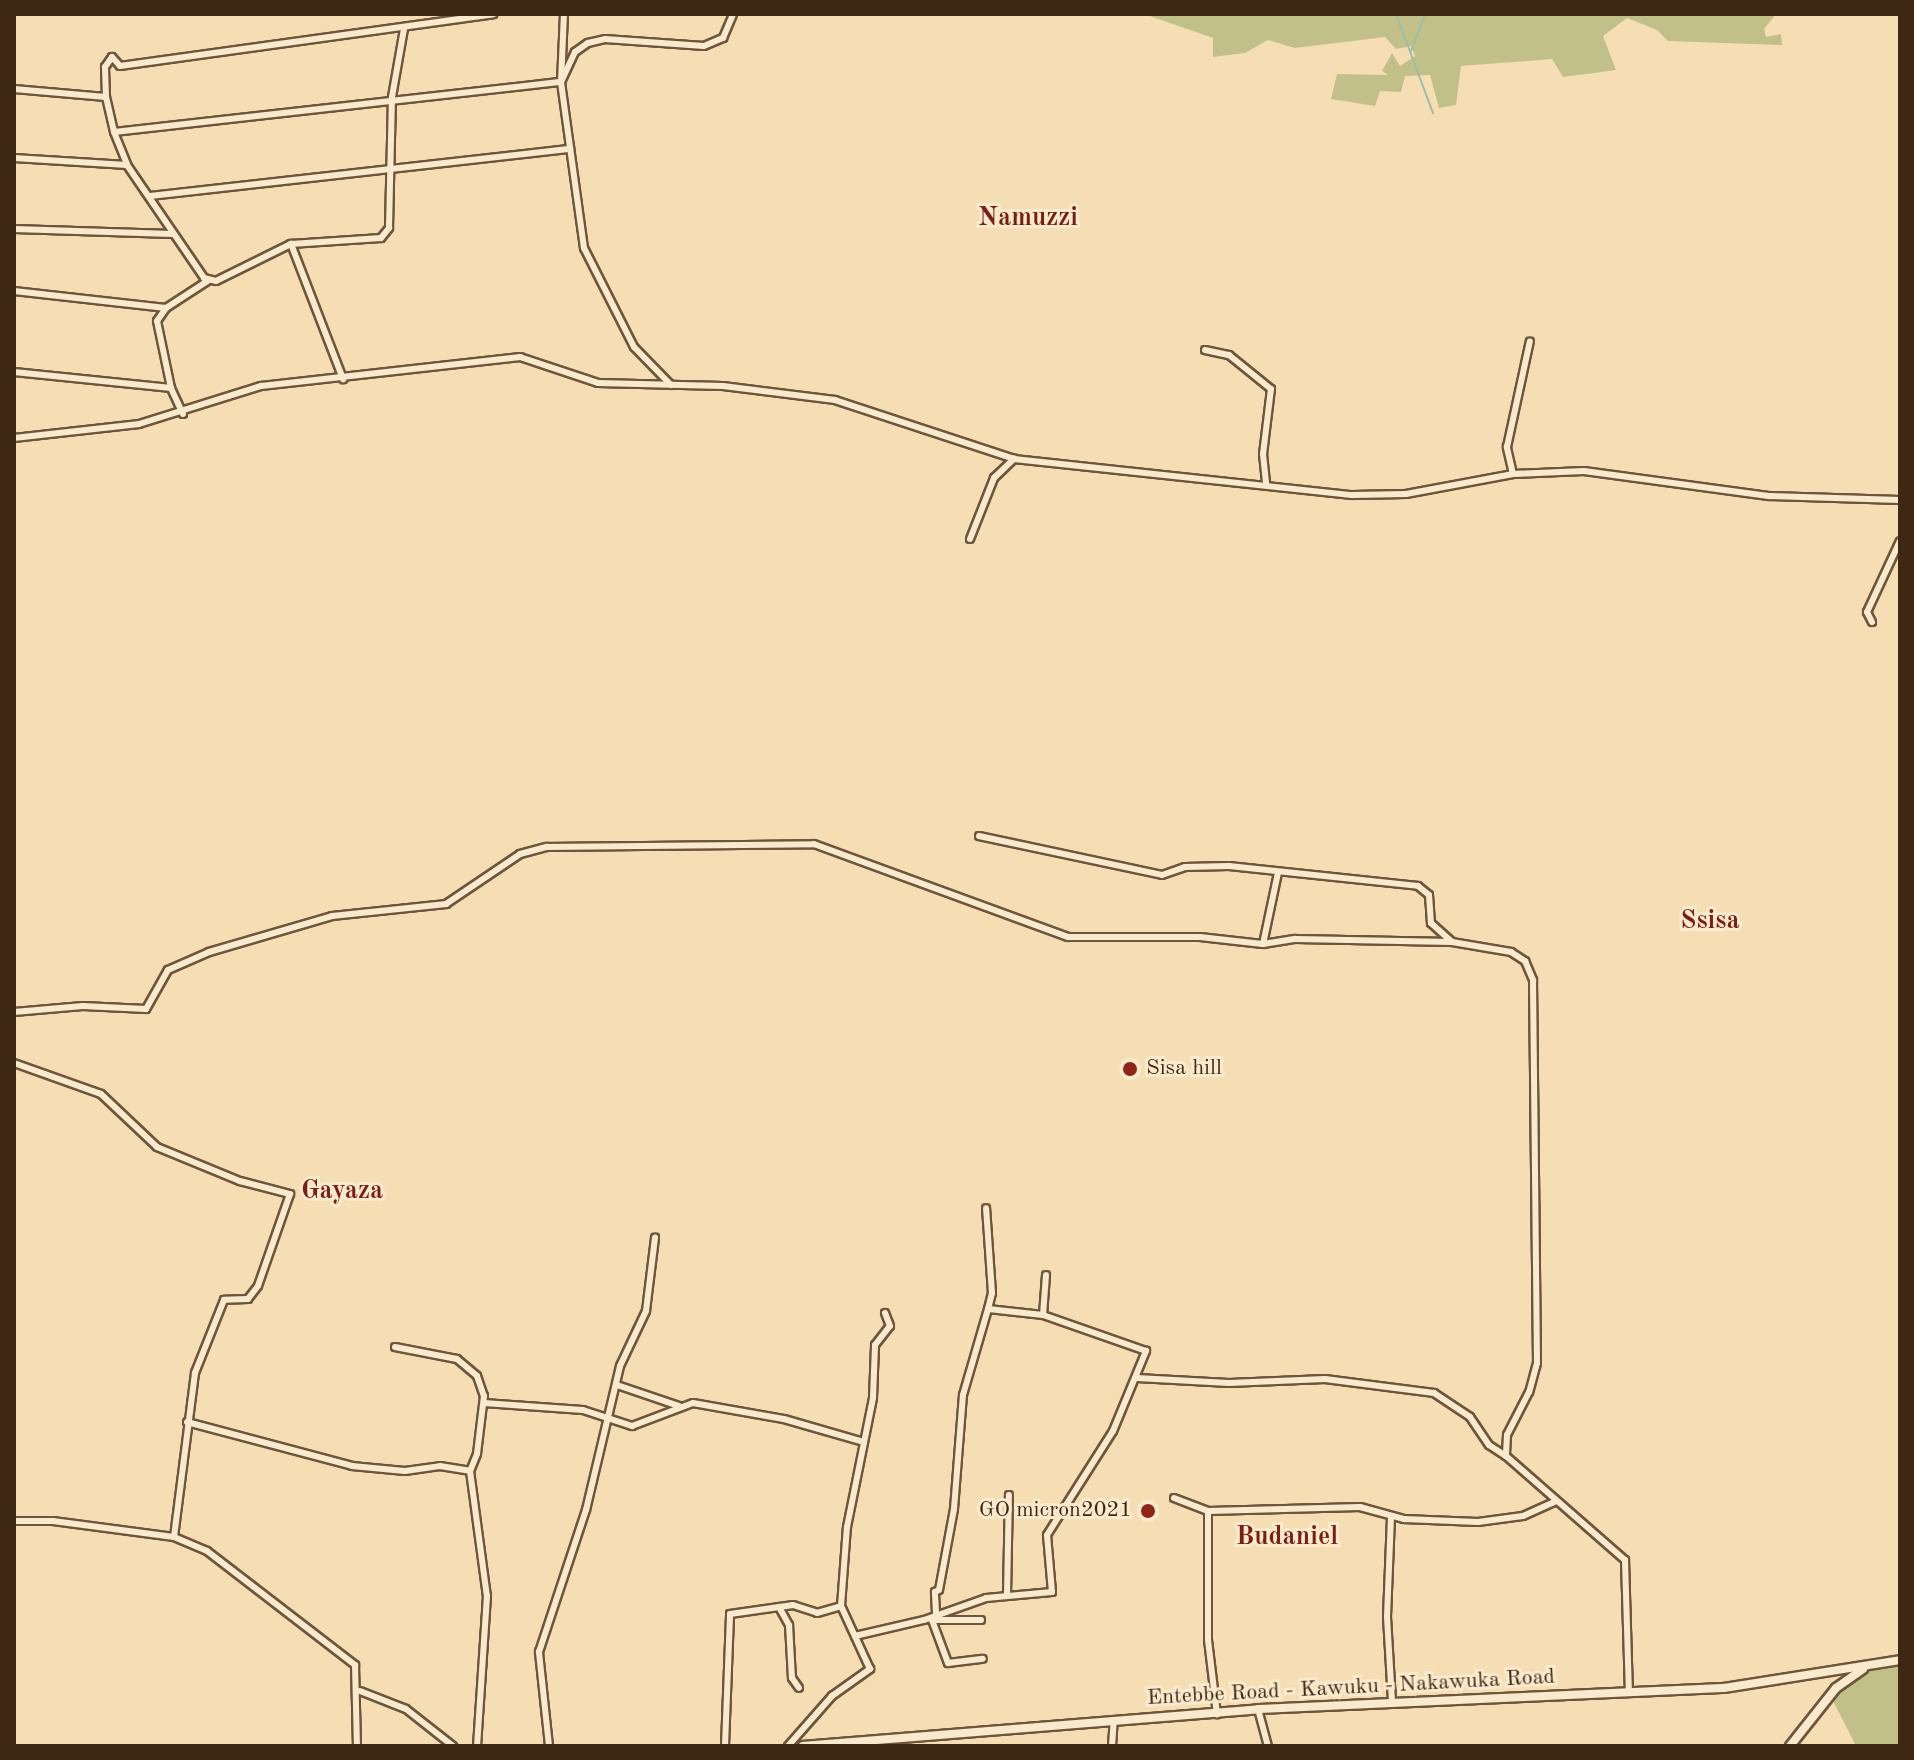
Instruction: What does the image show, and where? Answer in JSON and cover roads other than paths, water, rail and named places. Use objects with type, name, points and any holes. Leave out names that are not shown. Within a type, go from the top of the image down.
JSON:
[{"type":"main road","name":"Entebbe Road - Kawuku - Nakawuka Road","points":[[803,1746],[1258,1709],[1724,1688],[1863,1669],[1900,1660]]},
{"type":"main road","points":[[1790,1746],[1832,1693],[1863,1669]]},
{"type":"main road","points":[[1817,1675],[1830,1684],[1832,1693]]},
{"type":"street","points":[[209,280],[196,271],[127,165],[114,132],[106,97],[105,67],[112,57],[120,66],[404,29],[493,14]]},
{"type":"street","points":[[564,14],[561,82],[584,248],[595,276],[634,347],[672,385]]},
{"type":"street","points":[[561,82],[575,52],[588,43],[605,39],[704,46],[723,38],[733,14]]},
{"type":"street","points":[[183,414],[171,388],[157,327],[166,308],[209,280],[291,244],[388,235],[392,97],[404,29]]},
{"type":"street","points":[[114,132],[392,97],[561,82]]},
{"type":"street","points":[[14,89],[106,97]]},
{"type":"street","points":[[150,196],[570,149]]},
{"type":"street","points":[[14,158],[127,165]]},
{"type":"street","points":[[14,229],[172,234]]},
{"type":"street","points":[[291,244],[343,379]]},
{"type":"street","points":[[14,291],[166,308]]},
{"type":"street","points":[[1513,474],[1507,447],[1530,341]]},
{"type":"street","points":[[1205,350],[1229,355],[1271,389],[1263,454],[1266,484]]},
{"type":"street","points":[[14,438],[115,428],[183,414],[261,386],[520,357],[598,383],[768,390],[835,400],[1014,459],[1387,495],[1513,474],[1584,471],[1770,496],[1900,500]]},
{"type":"street","points":[[14,372],[171,388]]},
{"type":"street","points":[[970,539],[994,478],[1014,459]]},
{"type":"street","points":[[1872,622],[1867,620],[1867,612],[1900,541]]},
{"type":"street","points":[[979,836],[1162,875],[1188,866],[1418,886],[1429,895],[1431,923],[1452,942]]},
{"type":"street","points":[[14,1012],[83,1006],[146,1009],[168,970],[209,952],[332,916],[446,904],[520,854],[547,847],[814,844],[1051,934],[1263,944],[1286,939],[1452,942],[1511,952],[1525,961],[1533,980],[1537,1363],[1529,1392],[1507,1435],[1506,1456]]},
{"type":"street","points":[[1263,944],[1278,873]]},
{"type":"street","points":[[14,1063],[101,1094],[157,1147],[240,1181],[290,1194],[254,1293],[248,1299],[224,1300],[195,1373],[174,1537]]},
{"type":"street","points":[[983,1659],[948,1663],[930,1618],[954,1509],[963,1395],[992,1293],[986,1208]]},
{"type":"street","points":[[549,1746],[539,1652],[575,1548],[617,1385],[646,1311],[655,1238]]},
{"type":"street","points":[[1043,1315],[1046,1275]]},
{"type":"street","points":[[855,1636],[1007,1595],[1052,1592],[1047,1535],[1113,1431],[1146,1351],[1043,1315],[988,1309]]},
{"type":"street","points":[[788,1746],[832,1696],[869,1672],[841,1606],[847,1527],[861,1474],[860,1441],[873,1398],[875,1345],[890,1326],[885,1313]]},
{"type":"street","points":[[395,1347],[457,1359],[477,1376],[484,1403],[470,1471],[487,1605],[477,1746]]},
{"type":"street","points":[[1137,1378],[1229,1383],[1325,1379],[1434,1393],[1470,1417],[1489,1445],[1506,1456],[1625,1560],[1629,1691]]},
{"type":"street","points":[[617,1385],[679,1406],[722,1407],[860,1441]]},
{"type":"street","points":[[484,1403],[583,1410],[636,1426],[679,1406]]},
{"type":"street","points":[[187,1422],[352,1466],[405,1471],[440,1466],[470,1471]]},
{"type":"street","points":[[1007,1595],[1009,1495]]},
{"type":"street","points":[[1174,1498],[1208,1511],[1360,1507],[1391,1517],[1478,1522],[1523,1516],[1556,1501]]},
{"type":"street","points":[[1208,1511],[1208,1640],[1217,1714]]},
{"type":"street","points":[[1391,1517],[1387,1617],[1392,1702]]},
{"type":"street","points":[[14,1521],[53,1521],[174,1537],[216,1557],[359,1670],[357,1746]]},
{"type":"street","points":[[725,1746],[729,1617],[793,1605],[817,1613],[841,1606]]},
{"type":"street","points":[[779,1607],[789,1625],[792,1678],[799,1688]]},
{"type":"street","points":[[930,1618],[981,1620]]},
{"type":"street","points":[[360,1691],[406,1709],[453,1746]]},
{"type":"street","points":[[1258,1709],[1268,1746]]},
{"type":"street","points":[[1112,1746],[1114,1720]]},
{"type":"waterway","points":[[1396,14],[1433,113]]},
{"type":"waterway","points":[[1411,51],[1425,14]]},
{"type":"place","name":"Sisa hill","points":[[1130,1069]]},
{"type":"place","name":"GO micron2021","points":[[1148,1511]]},
{"type":"district","name":"Namuzzi","points":[[1028,219]]},
{"type":"district","name":"Ssisa","points":[[1710,922]]},
{"type":"district","name":"Gayaza","points":[[342,1192]]},
{"type":"district","name":"Budaniel","points":[[1287,1538]]}]
